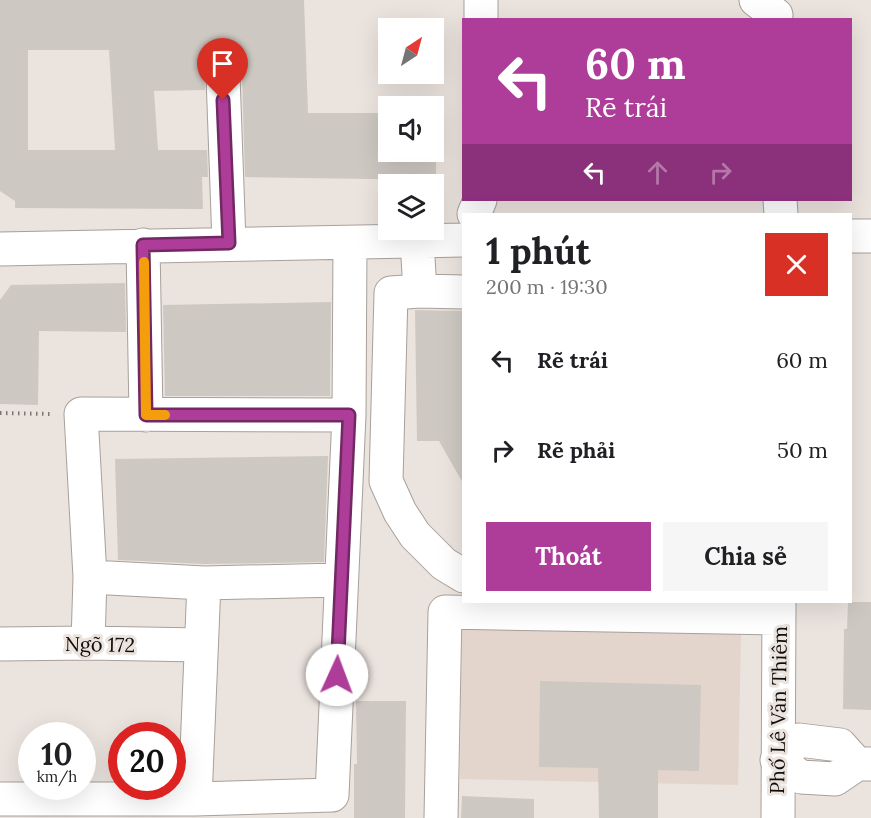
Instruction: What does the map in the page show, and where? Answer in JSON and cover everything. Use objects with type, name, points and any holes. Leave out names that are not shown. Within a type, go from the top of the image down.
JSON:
[{"type":"street","points":[[481,0],[481,18]]},
{"type":"street","points":[[223,76],[229,243]]},
{"type":"street","points":[[852,236],[871,236]]},
{"type":"street","points":[[0,249],[462,240]]},
{"type":"street","points":[[417,241],[420,291]]},
{"type":"street","points":[[0,799],[195,799],[332,795],[349,415],[350,243]]},
{"type":"street","points":[[143,245],[146,415]]},
{"type":"street","points":[[462,292],[391,293],[386,481],[400,512],[414,535],[444,564],[462,575]]},
{"type":"street","points":[[88,643],[90,578],[81,414],[349,415]]},
{"type":"street","points":[[90,578],[204,583],[340,580]]},
{"type":"street","points":[[195,799],[204,583]]},
{"type":"street","points":[[441,818],[445,612],[779,610]]},
{"type":"street","name":"Phố Lê Văn Thiêm","points":[[778,818],[779,610]]},
{"type":"street","name":"Ngõ 172","points":[[0,644],[201,645]]},
{"type":"street","points":[[777,759],[799,740],[840,745],[864,764]]},
{"type":"path","points":[[0,413],[81,414]]},
{"type":"shaded area","points":[[462,627],[741,634],[738,785],[460,779]]},
{"type":"building","points":[[0,0],[304,0],[308,113],[378,113],[378,162],[436,162],[436,174],[378,174],[378,179],[245,177],[242,75],[239,66],[232,60],[222,57],[213,60],[207,67],[204,77],[205,90],[154,91],[158,150],[207,150],[208,177],[202,177],[203,209],[15,208],[15,201],[0,191]],"holes":[[[28,50],[109,50],[115,150],[28,150]]]},
{"type":"building","points":[[125,283],[126,332],[39,331],[38,405],[0,404],[0,300],[11,285]]},
{"type":"building","points":[[331,302],[330,396],[165,396],[163,305]]},
{"type":"building","points":[[415,310],[462,311],[462,481],[439,441],[417,441]]},
{"type":"building","points":[[328,456],[324,562],[204,564],[118,560],[115,459]]},
{"type":"building","points":[[871,602],[871,710],[843,709],[844,629],[847,629],[848,603]]},
{"type":"building","points":[[540,681],[701,685],[699,771],[658,770],[658,818],[599,818],[598,768],[539,767]]},
{"type":"building","points":[[356,701],[406,701],[405,818],[354,818],[354,764],[357,764]]},
{"type":"building","points":[[462,796],[534,799],[534,818],[461,818]]},
{"type":"slow traffic","points":[[144,262],[146,415],[165,415]]},
{"type":"route","points":[[223,100],[229,243],[143,245],[146,415],[349,415],[337,675]]}]
